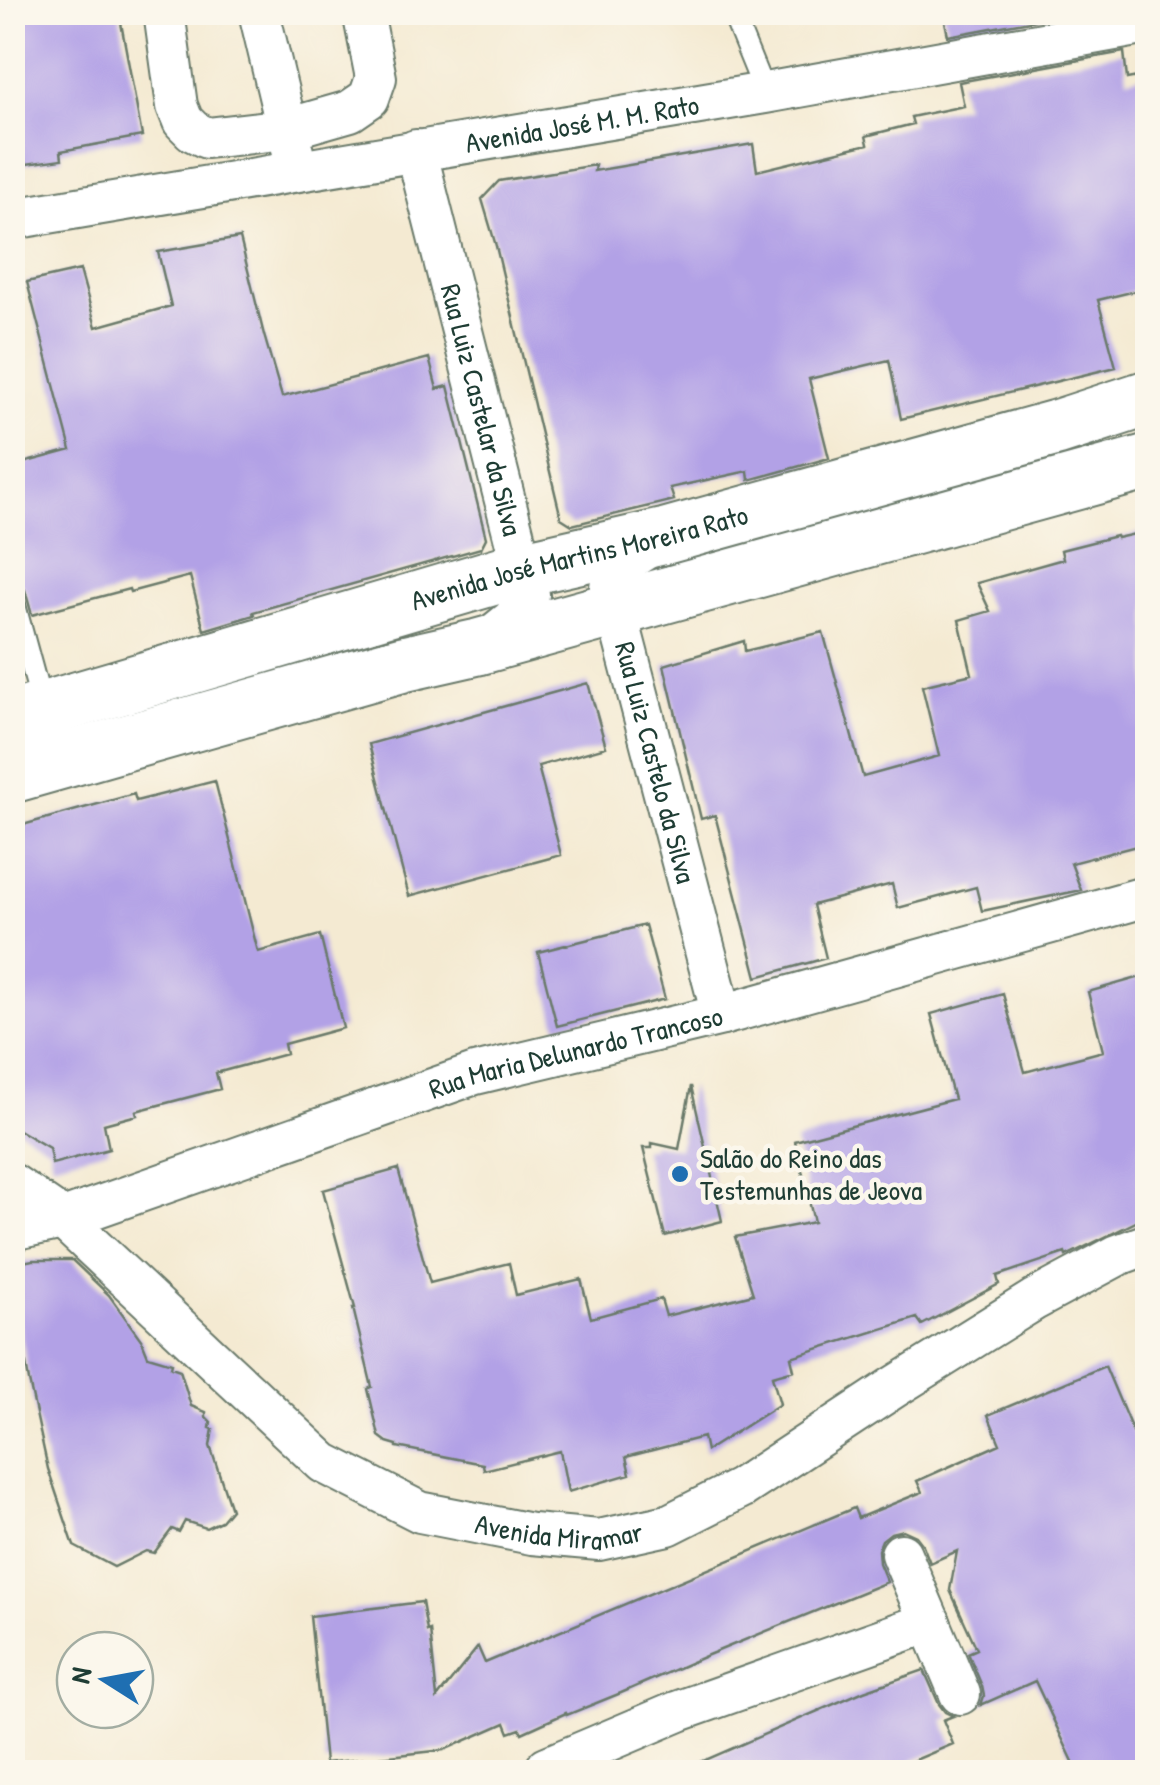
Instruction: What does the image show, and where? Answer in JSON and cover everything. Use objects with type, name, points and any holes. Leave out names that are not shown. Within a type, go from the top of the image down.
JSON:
[{"type":"street","points":[[164,12],[176,106],[183,121],[207,138],[287,129],[350,110],[369,98],[376,78],[363,12]]},
{"type":"street","points":[[259,12],[297,171]]},
{"type":"street","name":"Avenida José M. M. Rato","points":[[12,219],[766,94],[1148,24]]},
{"type":"street","name":"Rua Luiz Castelar da Silva","points":[[416,150],[529,595],[514,619],[478,647]]},
{"type":"street","name":"Avenida José Martins Moreira Rato","points":[[28,714],[521,570],[666,536],[1056,428],[1148,398]]},
{"type":"street","points":[[12,774],[1148,462]]},
{"type":"street","name":"Rua Luiz Castelo da Silva","points":[[666,536],[622,564],[610,587],[722,1015]]},
{"type":"street","name":"Rua Maria Delunardo Trancoso","points":[[12,1230],[62,1219],[475,1074],[722,1015],[1148,896]]},
{"type":"street","name":"Avenida Miramar","points":[[12,1184],[62,1219],[324,1463],[420,1512],[532,1534],[599,1540],[668,1525],[741,1488],[1034,1300],[1118,1255],[1148,1244]]},
{"type":"street","points":[[901,1554],[960,1694]]},
{"type":"street","points":[[544,1772],[547,1767],[679,1711],[930,1622]]},
{"type":"lane","points":[[732,12],[766,94]]},
{"type":"lane","points":[[12,594],[28,714]]},
{"type":"building","points":[[12,12],[119,12],[142,136],[61,151],[62,159],[12,166]]},
{"type":"building","points":[[943,12],[1078,12],[948,36]]},
{"type":"building","points":[[1124,52],[1127,79],[1148,75],[1148,288],[1098,300],[1116,367],[901,419],[889,360],[809,379],[829,458],[749,480],[748,471],[670,488],[674,500],[572,525],[561,518],[482,199],[499,181],[595,165],[594,171],[753,144],[757,171],[868,144],[866,136],[913,124],[911,117],[964,106],[959,82]]},
{"type":"building","points":[[240,238],[282,397],[429,358],[437,389],[448,386],[486,538],[481,548],[253,612],[254,615],[204,630],[190,576],[32,615],[25,590],[12,581],[12,466],[71,450],[27,282],[80,270],[96,327],[171,306],[158,252]]},
{"type":"building","points":[[1148,531],[1148,843],[1071,863],[1081,890],[982,911],[976,887],[898,908],[892,884],[813,905],[826,958],[757,977],[715,815],[701,819],[664,665],[744,641],[745,651],[823,632],[863,777],[939,756],[922,686],[972,674],[959,620],[990,611],[977,583],[1063,559],[1061,550]]},
{"type":"building","points":[[588,683],[606,747],[538,766],[561,855],[409,896],[369,744]]},
{"type":"building","points":[[215,781],[258,952],[320,935],[343,1028],[284,1044],[286,1054],[216,1073],[220,1089],[136,1111],[137,1115],[104,1124],[109,1149],[52,1164],[49,1148],[12,1126],[12,828],[134,794],[136,801]]},
{"type":"building","points":[[645,925],[665,999],[557,1026],[538,952]]},
{"type":"building","points":[[1148,975],[1148,1216],[1066,1256],[1065,1253],[997,1276],[999,1284],[922,1325],[917,1318],[791,1357],[794,1370],[772,1376],[780,1404],[706,1451],[703,1437],[626,1457],[630,1474],[568,1492],[560,1451],[484,1470],[483,1464],[397,1447],[379,1436],[355,1308],[323,1190],[398,1169],[430,1283],[509,1263],[516,1295],[581,1279],[591,1318],[661,1299],[666,1316],[753,1294],[735,1237],[814,1222],[795,1141],[954,1099],[931,1014],[1003,994],[1025,1072],[1103,1051],[1088,992]]},
{"type":"building","name":"Salão do Reino das Testemunhas de Jeova","points":[[691,1086],[722,1221],[665,1236],[643,1148],[652,1148],[652,1143],[679,1149]]},
{"type":"building","points":[[72,1260],[109,1295],[142,1341],[148,1356],[172,1363],[171,1367],[180,1370],[191,1406],[206,1412],[213,1429],[210,1446],[231,1509],[221,1521],[206,1528],[185,1521],[179,1532],[172,1529],[154,1553],[146,1551],[114,1567],[74,1546],[48,1469],[12,1283],[12,1264]]},
{"type":"building","points":[[1105,1366],[1148,1468],[1148,1772],[1078,1772],[1035,1681],[981,1705],[982,1686],[968,1653],[977,1649],[950,1590],[957,1551],[930,1563],[916,1536],[903,1530],[882,1540],[878,1550],[887,1582],[567,1715],[522,1733],[520,1729],[509,1733],[505,1723],[444,1750],[325,1763],[310,1616],[422,1602],[427,1631],[430,1630],[437,1698],[478,1647],[485,1663],[854,1508],[858,1518],[922,1492],[917,1481],[1000,1444],[988,1415]]},
{"type":"building","points":[[924,1670],[939,1704],[953,1716],[943,1720],[953,1744],[887,1772],[678,1772],[864,1691]]},
{"type":"place","name":"Salão do Reino das Testemunhas de Jeova","points":[[680,1174]]}]
